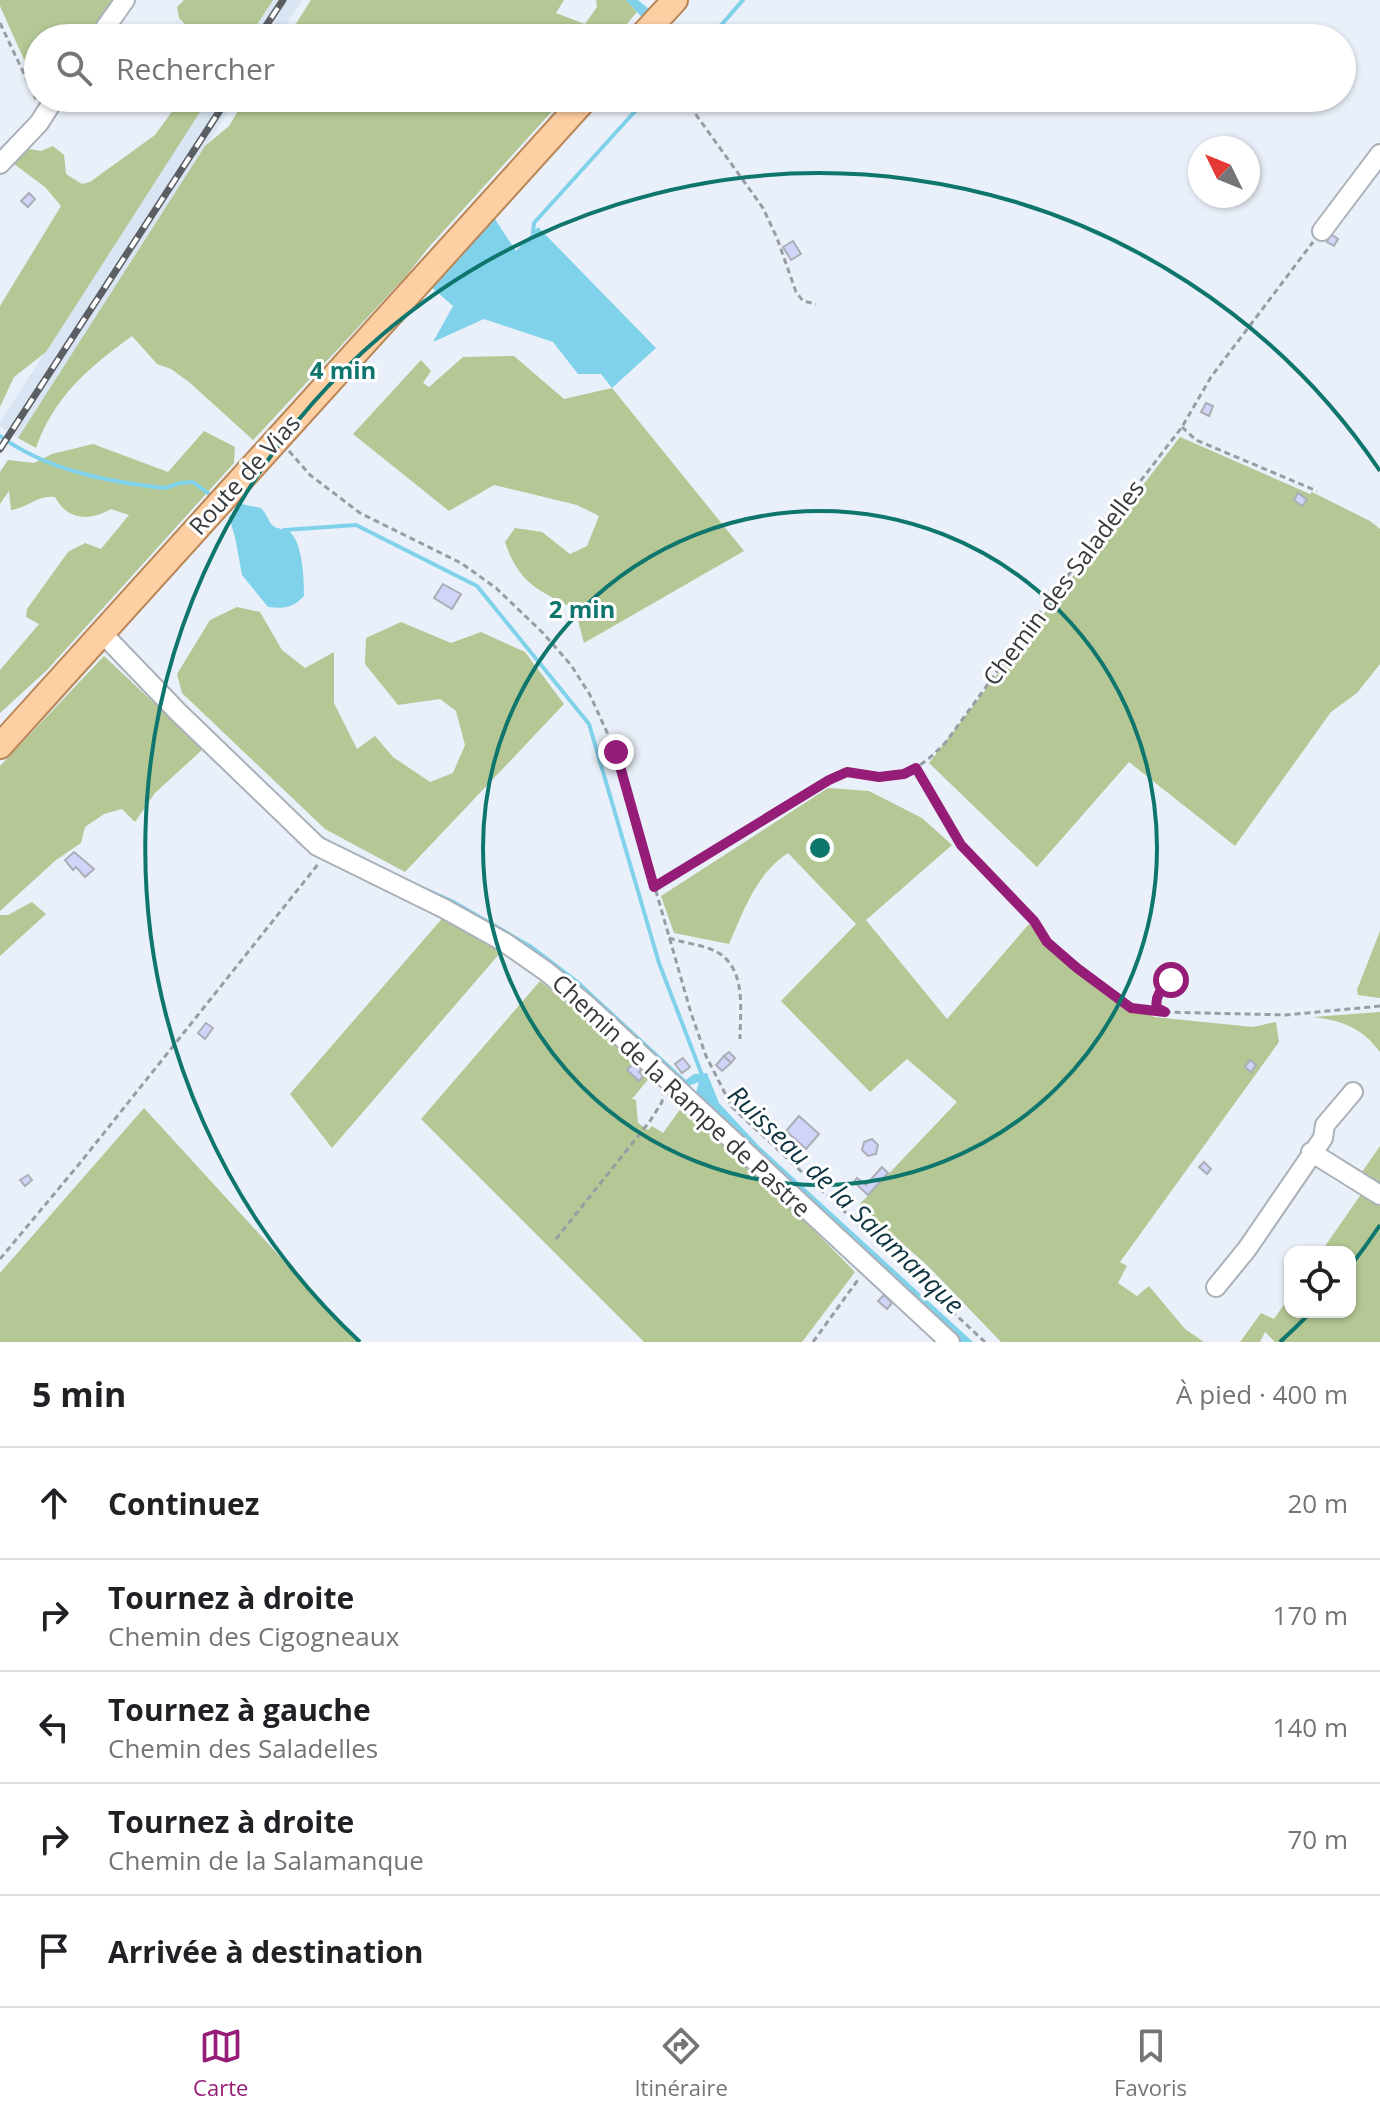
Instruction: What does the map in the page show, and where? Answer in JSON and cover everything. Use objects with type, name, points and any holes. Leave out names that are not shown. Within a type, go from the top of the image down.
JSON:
[{"type":"main road","points":[[653,24],[668,7]]},
{"type":"main road","name":"Route de Vias","points":[[0,746],[573,112]]},
{"type":"street","points":[[108,24],[125,0]]},
{"type":"street","points":[[0,164],[46,112]]},
{"type":"street","points":[[1322,231],[1380,154]]},
{"type":"street","name":"Chemin de la Rampe de Pastre","points":[[102,633],[317,846],[445,909],[504,942],[557,981],[664,1075],[950,1342]]},
{"type":"street","points":[[1216,1287],[1247,1249],[1323,1138],[1325,1125],[1353,1092]]},
{"type":"street","points":[[1311,1152],[1380,1195]]},
{"type":"path","points":[[0,23],[24,77]]},
{"type":"path","points":[[694,112],[763,208],[796,292],[803,301],[816,304]]},
{"type":"path","name":"Chemin des Saladelles","points":[[654,887],[829,780],[847,772],[879,777],[904,774],[927,762],[946,742],[1043,608],[1182,427],[1211,377],[1322,231]]},
{"type":"path","points":[[1182,427],[1196,440],[1317,491]]},
{"type":"path","points":[[277,439],[310,475],[360,513],[461,563],[496,588],[571,665],[590,695],[616,752],[706,1056],[732,1107],[985,1342]]},
{"type":"path","points":[[916,768],[961,845],[1034,921],[1047,942],[1131,1008],[1165,1012],[1286,1015],[1380,1006]]},
{"type":"path","points":[[0,1259],[100,1139],[328,851]]},
{"type":"path","points":[[669,938],[715,950],[728,960],[740,986],[740,1039]]},
{"type":"path","points":[[1165,1012],[1157,1008],[1155,1001],[1171,980]]},
{"type":"path","points":[[556,1239],[650,1121],[662,1102],[664,1075]]},
{"type":"path","points":[[813,1342],[867,1267]]},
{"type":"shaded area","points":[[273,0],[302,0],[286,24],[257,24]]},
{"type":"shaded area","points":[[200,112],[228,112],[18,438],[0,426]]},
{"type":"green space","points":[[0,0],[116,0],[99,24],[24,24],[24,60]]},
{"type":"green space","points":[[184,0],[273,0],[257,24],[185,24],[179,18],[177,7]]},
{"type":"green space","points":[[311,0],[564,0],[556,13],[585,24],[296,24]]},
{"type":"green space","points":[[596,0],[626,0],[637,12],[627,24],[585,24],[597,7]]},
{"type":"green space","points":[[172,112],[200,112],[46,352],[14,377],[0,407],[0,306],[61,206],[45,187],[14,164],[17,156],[30,149],[41,151],[53,146],[64,155],[66,174],[82,184],[90,182],[155,135]]},
{"type":"green space","points":[[238,112],[551,112],[406,276],[253,440],[189,382],[171,369],[157,364],[132,336],[88,371],[63,398],[36,448],[18,438],[205,146],[229,126]]},
{"type":"green space","points":[[514,356],[564,399],[612,388],[744,551],[584,643],[575,609],[531,584],[517,568],[505,542],[515,528],[542,532],[570,554],[587,546],[599,516],[577,505],[494,485],[449,511],[353,434],[421,360],[431,371],[423,383],[429,387],[463,357]]},
{"type":"green space","points":[[204,431],[235,447],[234,463],[47,670],[0,713],[0,670],[39,624],[26,617],[27,609],[68,552],[85,543],[101,549],[129,515],[111,509],[95,516],[73,515],[55,497],[43,498],[11,510],[9,491],[0,504],[0,472],[8,460],[34,463],[52,454],[93,444],[168,472]]},
{"type":"green space","points":[[1180,437],[1310,494],[1312,492],[1380,529],[1380,664],[1357,693],[1331,712],[1235,846],[1129,762],[1037,867],[929,763]]},
{"type":"green space","points":[[237,607],[260,612],[282,650],[305,668],[334,652],[334,703],[357,749],[375,736],[393,757],[430,782],[453,773],[465,745],[456,711],[440,699],[398,705],[365,664],[366,638],[401,622],[451,643],[481,632],[525,652],[564,704],[405,872],[325,829],[182,693],[177,674],[210,620]]},
{"type":"green space","points":[[104,656],[203,749],[155,793],[135,822],[122,809],[104,814],[85,827],[81,843],[56,860],[0,911],[0,766]]},
{"type":"green space","points":[[828,788],[869,791],[922,818],[952,845],[866,920],[947,1019],[1029,924],[1116,992],[1154,1017],[1253,1027],[1276,1022],[1279,1042],[1120,1262],[1127,1266],[1118,1283],[1137,1296],[1149,1286],[1185,1329],[1204,1342],[1001,1342],[928,1266],[859,1205],[957,1102],[907,1059],[870,1092],[781,1001],[856,924],[788,853],[759,882],[729,944],[674,933],[661,896]]},
{"type":"green space","points":[[32,902],[46,914],[0,956],[0,915],[8,915]]},
{"type":"green space","points":[[446,914],[500,953],[332,1148],[290,1094]]},
{"type":"green space","points":[[1380,931],[1380,998],[1358,995],[1357,990]]},
{"type":"green space","points":[[540,981],[655,1071],[632,1099],[636,1100],[638,1123],[648,1130],[652,1126],[663,1133],[686,1101],[855,1272],[802,1342],[644,1342],[421,1119]]},
{"type":"green space","points":[[1380,1012],[1380,1052],[1351,1027],[1313,1017]]},
{"type":"green space","points":[[144,1108],[358,1342],[0,1342],[0,1273]]},
{"type":"green space","points":[[1380,1146],[1380,1184],[1362,1172]]},
{"type":"green space","points":[[1364,1190],[1380,1201],[1380,1342],[1275,1342],[1265,1332],[1260,1342],[1240,1342],[1261,1313],[1274,1319],[1284,1305],[1284,1318],[1356,1318],[1356,1246],[1325,1246]]},
{"type":"water","points":[[626,0],[638,0],[667,24],[648,24]]},
{"type":"water","points":[[489,210],[516,251],[538,227],[656,348],[612,388],[601,374],[578,374],[553,342],[484,319],[433,342],[453,306],[423,280]]},
{"type":"water","points":[[241,504],[261,508],[272,525],[290,532],[298,545],[304,596],[292,605],[268,607],[242,575],[229,517]]},
{"type":"water","points":[[130,654],[320,835],[360,858],[454,900],[532,945],[578,980],[686,1080],[694,1074],[707,1073],[719,1103],[759,1146],[973,1342],[954,1342],[694,1099],[699,1082],[680,1089],[565,983],[342,859],[119,667]]},
{"type":"building","points":[[29,193],[35,199],[28,207],[21,201]]},
{"type":"building","points":[[1331,234],[1338,239],[1334,246],[1327,242]]},
{"type":"building","points":[[793,241],[801,254],[791,260],[783,247]]},
{"type":"building","points":[[1206,403],[1213,406],[1209,416],[1201,412]]},
{"type":"building","points":[[1298,493],[1307,500],[1302,506],[1294,500]]},
{"type":"building","points":[[443,584],[461,594],[452,609],[434,598]]},
{"type":"building","points":[[74,852],[94,869],[85,877],[76,867],[73,870],[65,860]]},
{"type":"building","points":[[206,1023],[213,1028],[205,1039],[198,1033]]},
{"type":"building","points":[[729,1052],[735,1058],[731,1063],[724,1056]]},
{"type":"building","points":[[724,1056],[731,1063],[722,1071],[716,1065]]},
{"type":"building","points":[[683,1058],[690,1067],[682,1073],[675,1064]]},
{"type":"building","points":[[1250,1060],[1256,1065],[1251,1072],[1245,1067]]},
{"type":"building","points":[[635,1061],[643,1068],[639,1072],[643,1076],[639,1081],[627,1070]]},
{"type":"building","points":[[755,1112],[766,1124],[761,1129],[749,1117]]},
{"type":"building","points":[[799,1116],[819,1134],[806,1149],[786,1131]]},
{"type":"building","points":[[872,1139],[878,1145],[876,1154],[868,1156],[862,1150],[864,1142]]},
{"type":"building","points":[[1204,1162],[1211,1169],[1207,1174],[1199,1167]]},
{"type":"building","points":[[882,1167],[888,1173],[868,1195],[854,1182],[857,1178],[866,1185]]},
{"type":"building","points":[[28,1175],[32,1180],[25,1186],[20,1180]]},
{"type":"building","points":[[884,1295],[892,1303],[887,1309],[878,1301]]},
{"type":"waterway","points":[[722,24],[743,0]]},
{"type":"waterway","points":[[533,233],[534,223],[634,112]]},
{"type":"waterway","points":[[0,436],[58,466],[122,482],[165,488],[193,482],[213,497]]},
{"type":"waterway","name":"Ruisseau de la Salamanque","points":[[284,530],[356,525],[477,586],[589,724],[659,963],[702,1075]]},
{"type":"railway","points":[[267,24],[283,0]]},
{"type":"railway","points":[[0,449],[219,112]]},
{"type":"route","points":[[616,752],[654,887],[829,780],[847,772],[879,777],[904,774],[916,768],[961,845],[1034,921],[1047,942],[1077,968],[1131,1008],[1165,1012],[1157,1008],[1155,1001],[1171,980]]}]
